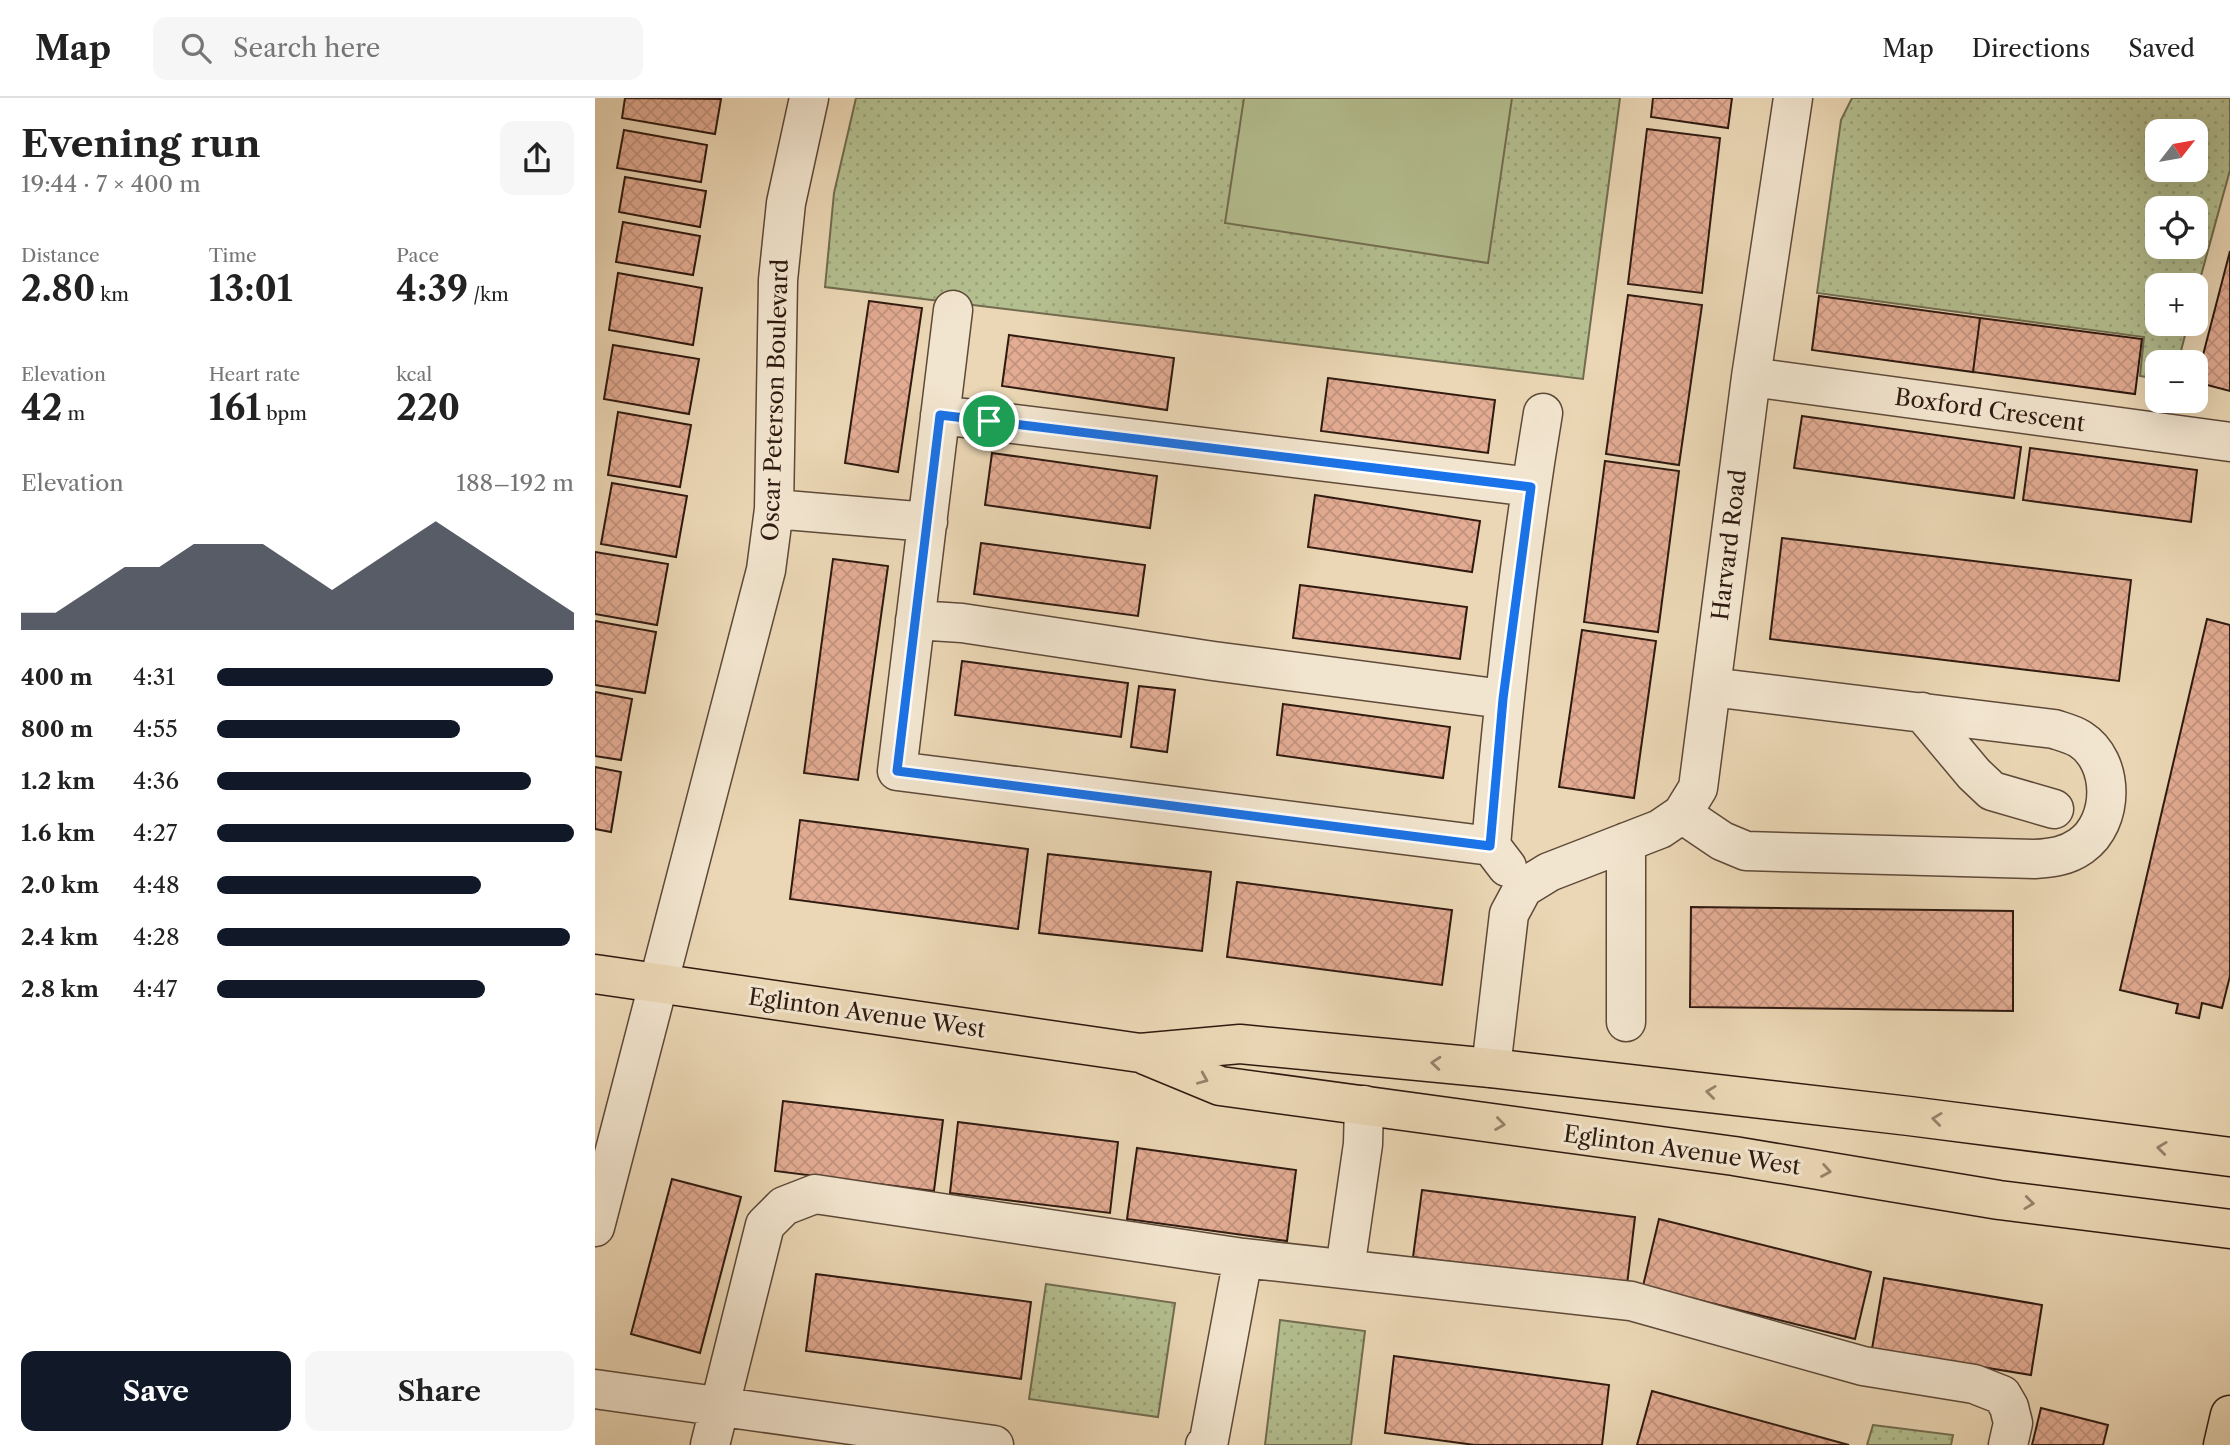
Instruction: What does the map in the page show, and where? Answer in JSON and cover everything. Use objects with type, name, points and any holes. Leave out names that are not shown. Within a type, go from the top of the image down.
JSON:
[{"type":"main road","name":"Eglinton Avenue West","points":[[595,974],[1140,1053],[1240,1044],[1490,1068],[1909,1116],[2230,1157]]},
{"type":"main road","name":"Eglinton Avenue West","points":[[1140,1053],[1220,1086],[1734,1156],[1999,1200],[2230,1229]]},
{"type":"main road","points":[[2223,1445],[2230,1416]]},
{"type":"street","name":"Oscar Peterson Boulevard","points":[[595,1227],[766,570],[774,509],[778,280],[786,203],[809,98]]},
{"type":"street","name":"Harvard Road","points":[[1682,814],[1698,788],[1751,377],[1793,98]]},
{"type":"street","points":[[953,310],[897,771],[1490,846]]},
{"type":"street","name":"Boxford Crescent","points":[[1751,377],[2230,442]]},
{"type":"street","points":[[1523,888],[1490,846],[1503,699],[1543,413]]},
{"type":"street","points":[[940,415],[1531,487]]},
{"type":"street","points":[[774,509],[928,522]]},
{"type":"street","points":[[915,620],[962,623],[1213,661],[1503,699]]},
{"type":"street","points":[[1490,1068],[1509,914],[1523,888],[1549,872],[1660,829],[1682,814],[1722,841],[1746,851],[2035,859],[2069,853],[2092,837],[2098,826],[2104,807],[2107,779],[2096,757],[2081,739],[2054,729],[1711,687]]},
{"type":"street","points":[[1922,712],[1974,774],[1992,791],[2054,809]]},
{"type":"street","points":[[1626,842],[1626,1022]]},
{"type":"street","points":[[1345,1269],[1363,1144],[1364,1105]]},
{"type":"street","points":[[710,1445],[765,1225],[783,1206],[815,1194],[1243,1258],[1631,1301],[1863,1366],[1974,1384],[2002,1395],[2009,1406],[2013,1423],[2008,1445]]},
{"type":"street","points":[[1205,1445],[1209,1440],[1243,1258]]},
{"type":"street","points":[[595,1389],[994,1445]]},
{"type":"green space","points":[[856,98],[1620,98],[1583,379],[825,287],[834,193]]},
{"type":"green space","points":[[1244,98],[1512,98],[1488,263],[1225,223]]},
{"type":"green space","points":[[1852,98],[2230,98],[2230,170],[2208,250],[2208,196],[2145,196],[2145,259],[2206,259],[2202,273],[2145,273],[2145,336],[2185,336],[2181,350],[2145,350],[2145,377],[2140,376],[2144,337],[1817,293],[1841,120]]},
{"type":"green space","points":[[1046,1284],[1175,1303],[1158,1417],[1029,1399]]},
{"type":"green space","points":[[1280,1320],[1365,1331],[1351,1445],[1265,1445]]},
{"type":"green space","points":[[1873,1425],[1953,1435],[1951,1445],[1867,1445]]},
{"type":"building","points":[[625,98],[721,99],[715,134],[622,118]]},
{"type":"building","points":[[1653,98],[1732,98],[1728,128],[1651,117]]},
{"type":"building","points":[[1647,129],[1720,138],[1702,293],[1628,284]]},
{"type":"building","points":[[624,130],[707,145],[701,182],[617,168]]},
{"type":"building","points":[[625,177],[706,191],[700,227],[619,212]]},
{"type":"building","points":[[623,222],[700,236],[693,275],[616,262]]},
{"type":"building","points":[[2230,251],[2230,391],[2208,385],[2208,350],[2204,350]]},
{"type":"building","points":[[618,273],[702,288],[693,345],[609,330]]},
{"type":"building","points":[[1628,295],[1702,305],[1679,465],[1606,454]]},
{"type":"building","points":[[1819,296],[1980,318],[1973,372],[1812,350]]},
{"type":"building","points":[[869,301],[922,308],[898,472],[845,463]]},
{"type":"building","points":[[1980,318],[2142,339],[2135,394],[1973,372]]},
{"type":"building","points":[[1009,335],[1174,358],[1167,410],[1002,386]]},
{"type":"building","points":[[613,345],[699,359],[689,414],[604,399]]},
{"type":"building","points":[[1328,378],[1495,400],[1488,453],[1321,431]]},
{"type":"building","points":[[618,412],[691,425],[680,487],[608,475]]},
{"type":"building","points":[[1802,416],[2021,447],[2014,498],[1794,468]]},
{"type":"building","points":[[2030,448],[2197,470],[2191,522],[2023,500]]},
{"type":"building","points":[[992,453],[1157,476],[1150,528],[985,505]]},
{"type":"building","points":[[1605,461],[1679,471],[1658,632],[1584,622]]},
{"type":"building","points":[[612,483],[687,496],[676,557],[601,544]]},
{"type":"building","points":[[1315,495],[1480,521],[1472,572],[1308,547]]},
{"type":"building","points":[[1782,538],[2131,580],[2119,681],[1770,639]]},
{"type":"building","points":[[981,543],[1145,565],[1138,616],[974,594]]},
{"type":"building","points":[[595,552],[668,564],[657,625],[595,614]]},
{"type":"building","points":[[833,559],[888,566],[858,780],[804,773]]},
{"type":"building","points":[[1300,585],[1467,607],[1460,659],[1293,638]]},
{"type":"building","points":[[2207,619],[2230,625],[2230,976],[2222,1008],[2202,1003],[2199,1018],[2176,1013],[2178,1004],[2120,990]]},
{"type":"building","points":[[595,621],[656,632],[645,693],[595,685]]},
{"type":"building","points":[[1582,630],[1656,641],[1634,798],[1559,787]]},
{"type":"building","points":[[962,661],[1128,683],[1121,737],[955,715]]},
{"type":"building","points":[[1139,686],[1175,690],[1167,752],[1131,747]]},
{"type":"building","points":[[595,692],[632,699],[621,760],[595,756]]},
{"type":"building","points":[[1283,704],[1450,727],[1443,778],[1277,755]]},
{"type":"building","points":[[595,767],[621,772],[611,832],[595,829]]},
{"type":"building","points":[[800,820],[1028,849],[1018,929],[790,899]]},
{"type":"building","points":[[1048,854],[1211,872],[1202,951],[1039,933]]},
{"type":"building","points":[[1237,882],[1452,910],[1442,985],[1227,957]]},
{"type":"building","points":[[1691,907],[2013,911],[2013,1011],[1690,1007]]},
{"type":"building","points":[[783,1101],[943,1120],[934,1191],[775,1171]]},
{"type":"building","points":[[958,1122],[1118,1142],[1110,1213],[950,1193]]},
{"type":"building","points":[[1137,1148],[1296,1170],[1287,1241],[1127,1219]]},
{"type":"building","points":[[672,1179],[741,1197],[700,1353],[631,1334]]},
{"type":"building","points":[[1422,1190],[1635,1217],[1627,1285],[1413,1257]]},
{"type":"building","points":[[1659,1219],[1871,1272],[1855,1339],[1643,1286]]},
{"type":"building","points":[[816,1274],[1031,1302],[1021,1379],[806,1351]]},
{"type":"building","points":[[1884,1278],[2042,1305],[2031,1375],[1872,1349]]},
{"type":"building","points":[[1394,1356],[1609,1385],[1602,1445],[1475,1445],[1385,1433]]},
{"type":"building","points":[[1652,1391],[1849,1445],[1637,1445]]},
{"type":"building","points":[[2041,1408],[2108,1425],[2103,1445],[2032,1445]]},
{"type":"route","points":[[940,415],[989,421],[1531,487],[1503,699],[1490,846],[897,771],[940,415]]}]
